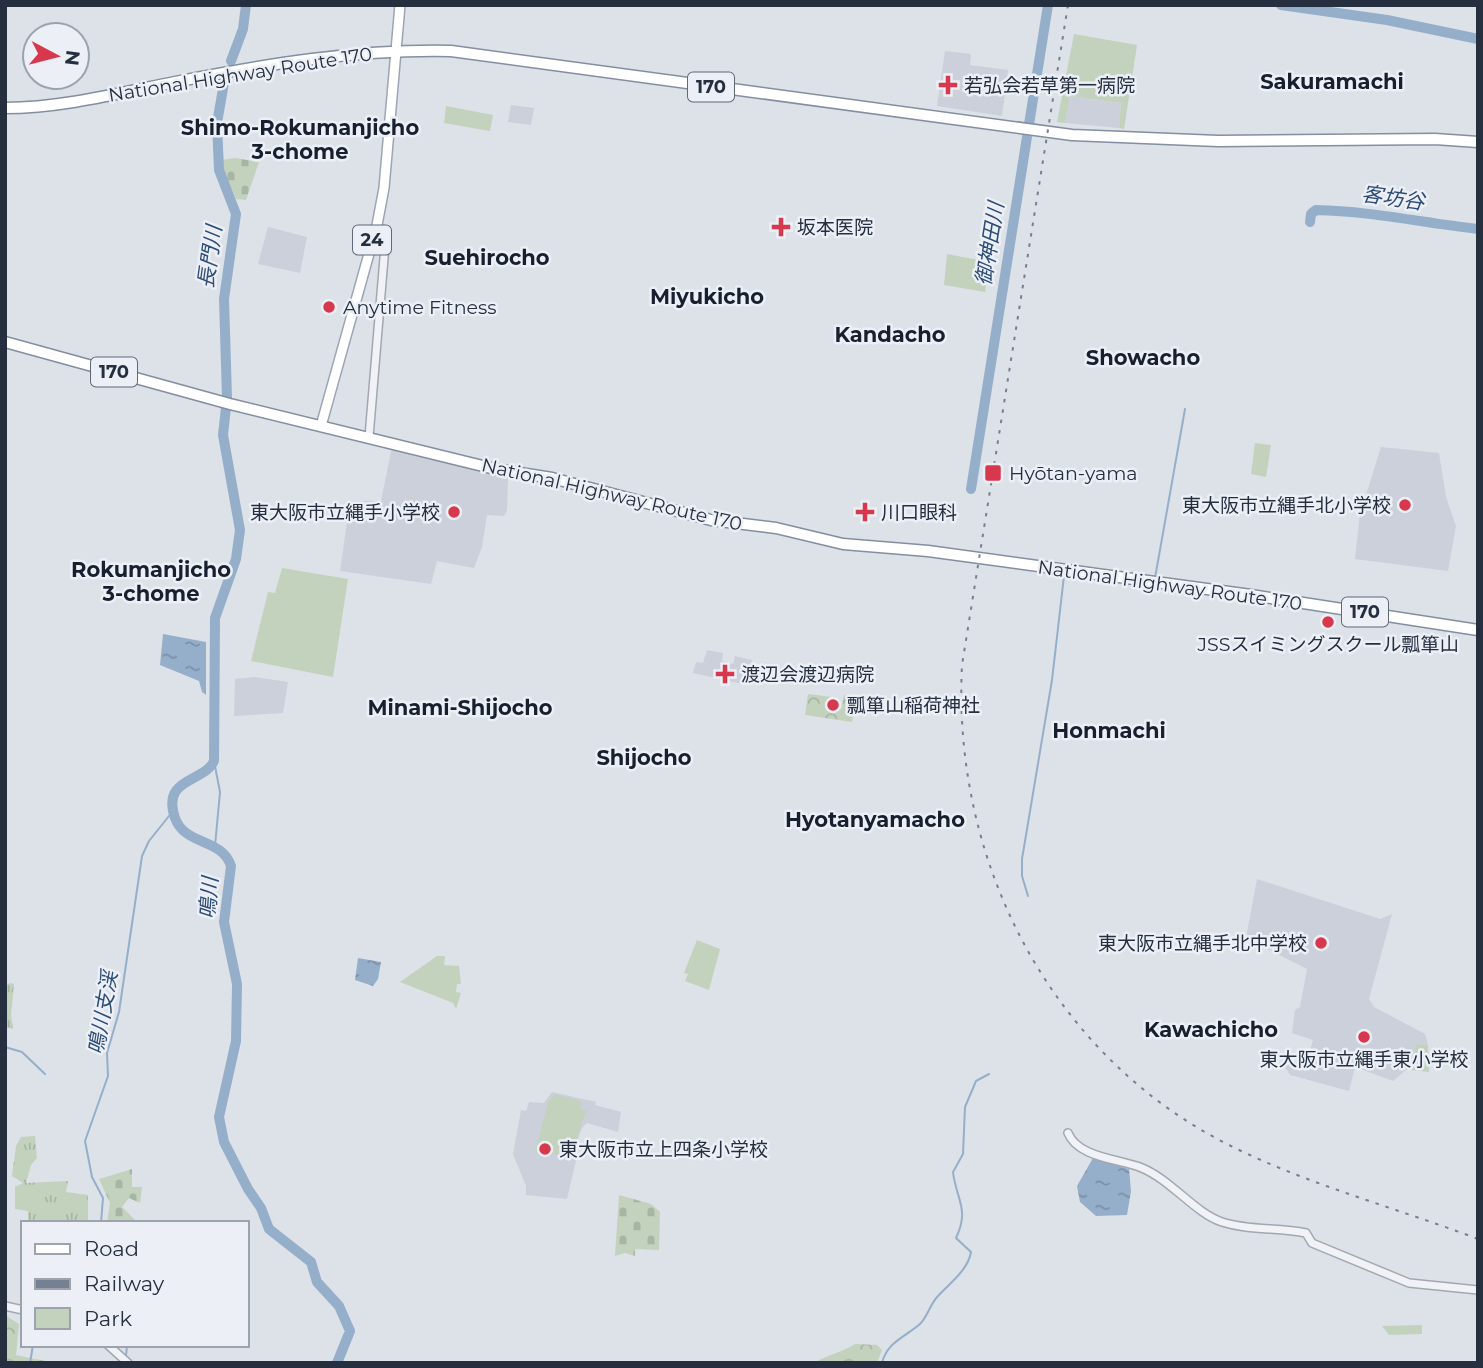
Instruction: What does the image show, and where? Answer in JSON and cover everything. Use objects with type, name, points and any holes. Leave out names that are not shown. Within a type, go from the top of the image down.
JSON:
[{"type":"highway","name":"National Highway Route 170","points":[[5,108],[61,103],[317,58],[397,50],[451,51],[1029,129],[1126,139],[1435,139],[1478,142]]},
{"type":"highway","name":"National Highway Route 170","points":[[5,342],[321,426],[504,471],[552,478],[700,517],[776,528],[827,541],[928,551],[1251,595],[1478,630]]},
{"type":"main road","name":"24","points":[[321,426],[375,231],[389,153],[400,5]]},
{"type":"street","points":[[369,437],[385,246],[382,234],[375,231]]},
{"type":"street","points":[[1068,1133],[1071,1141],[1085,1150],[1145,1169],[1217,1221],[1245,1229],[1286,1229],[1306,1233],[1312,1243],[1409,1283],[1478,1290]]},
{"type":"street","points":[[110,1347],[128,1363]]},
{"type":"shaded area","points":[[945,51],[971,54],[970,65],[1008,70],[1002,116],[937,106]]},
{"type":"shaded area","points":[[1070,96],[1121,103],[1119,128],[1065,123]]},
{"type":"shaded area","points":[[511,105],[534,108],[531,125],[508,122]]},
{"type":"shaded area","points":[[268,227],[307,237],[300,273],[258,264]]},
{"type":"shaded area","points":[[392,447],[508,476],[507,510],[504,516],[487,515],[482,547],[474,568],[437,561],[431,584],[340,571],[350,501],[381,501]]},
{"type":"shaded area","name":"東大阪市立縄手北小学校","points":[[1381,447],[1439,453],[1446,497],[1456,526],[1448,571],[1355,559],[1360,514]]},
{"type":"shaded area","points":[[707,650],[723,653],[722,661],[733,664],[735,656],[752,660],[747,685],[693,673],[696,662],[703,663]]},
{"type":"shaded area","points":[[255,677],[288,682],[283,713],[234,716],[235,679]]},
{"type":"shaded area","points":[[1257,879],[1380,919],[1392,914],[1369,999],[1374,1007],[1425,1034],[1428,1045],[1416,1044],[1412,1070],[1406,1070],[1393,1081],[1355,1067],[1349,1091],[1290,1075],[1285,1067],[1291,1062],[1307,1062],[1313,1040],[1292,1033],[1295,1010],[1300,1007],[1307,969],[1246,938]]},
{"type":"shaded area","name":"東大阪市立上四条小学校","points":[[552,1092],[596,1102],[595,1105],[621,1112],[618,1132],[587,1123],[582,1128],[576,1144],[577,1156],[567,1199],[526,1195],[526,1186],[513,1154],[521,1110],[526,1111],[529,1102],[544,1103]]},
{"type":"green space","points":[[1074,34],[1137,45],[1124,129],[1119,128],[1121,103],[1070,96],[1065,123],[1057,122]]},
{"type":"green space","points":[[446,106],[493,115],[490,131],[444,123]]},
{"type":"green space","points":[[235,158],[259,162],[246,200],[236,199],[221,165],[221,160]]},
{"type":"green space","points":[[947,254],[989,262],[985,292],[944,285]]},
{"type":"green space","points":[[1255,443],[1271,445],[1266,477],[1251,474]]},
{"type":"green space","points":[[282,568],[348,579],[333,677],[251,661],[268,592],[275,593]]},
{"type":"green space","points":[[808,694],[832,697],[831,707],[841,709],[844,695],[855,697],[852,722],[805,715]]},
{"type":"green space","points":[[697,940],[720,949],[709,990],[685,981],[688,974],[684,973]]},
{"type":"green space","points":[[437,956],[445,956],[444,965],[459,966],[461,984],[457,984],[456,992],[461,993],[456,1009],[453,1003],[400,982]]},
{"type":"green space","points":[[14,984],[11,1015],[13,1029],[5,1027],[5,986]]},
{"type":"green space","points":[[1416,1044],[1428,1045],[1429,1072],[1412,1070]]},
{"type":"green space","points":[[555,1094],[581,1101],[580,1108],[586,1111],[571,1156],[535,1153],[548,1103]]},
{"type":"green space","points":[[35,1136],[37,1158],[31,1165],[26,1183],[68,1181],[66,1192],[88,1195],[88,1221],[28,1221],[28,1211],[15,1209],[15,1187],[23,1183],[12,1176],[16,1146],[21,1137]]},
{"type":"green space","points":[[132,1169],[132,1187],[142,1187],[140,1203],[129,1198],[122,1207],[136,1221],[107,1221],[110,1203],[99,1179]]},
{"type":"green space","points":[[619,1195],[651,1204],[660,1212],[659,1250],[635,1249],[635,1256],[625,1253],[615,1256]]},
{"type":"green space","points":[[5,1315],[19,1324],[16,1355],[55,1363],[5,1363]]},
{"type":"green space","points":[[1422,1325],[1422,1334],[1389,1335],[1382,1326]]},
{"type":"green space","points":[[855,1344],[877,1345],[882,1350],[877,1363],[814,1363],[845,1350]]},
{"type":"water","points":[[163,634],[206,642],[206,695],[202,692],[199,681],[160,665]]},
{"type":"water","points":[[358,958],[381,962],[378,979],[373,986],[355,980]]},
{"type":"water","points":[[1093,1158],[1129,1169],[1131,1191],[1127,1215],[1096,1216],[1080,1202],[1077,1186]]},
{"type":"waterway","name":"長門川","points":[[231,61],[243,29],[246,5]]},
{"type":"waterway","name":"御神田川","points":[[971,489],[1048,5]]},
{"type":"waterway","points":[[1281,5],[1387,20],[1478,39]]},
{"type":"waterway","name":"鳴川","points":[[224,83],[217,123],[219,170],[236,214],[224,299],[227,398],[223,435],[240,530],[236,559],[215,618],[214,761],[209,768],[179,788],[172,805],[180,827],[220,851],[231,866],[224,922],[237,984],[236,1041],[219,1117],[224,1142],[261,1208],[269,1229],[311,1262],[317,1282],[339,1306],[350,1331],[337,1363]]},
{"type":"waterway","name":"客坊谷","points":[[1310,222],[1311,214],[1316,210],[1377,215],[1478,229]]},
{"type":"waterway","points":[[1155,578],[1185,409]]},
{"type":"waterway","points":[[1028,896],[1022,876],[1022,859],[1052,680],[1064,576]]},
{"type":"waterway","points":[[214,761],[220,792],[215,846]]},
{"type":"waterway","name":"鳴川支渓","points":[[101,1221],[103,1198],[92,1177],[85,1141],[108,1076],[107,1053],[119,1012],[142,856],[149,841],[173,811]]},
{"type":"waterway","points":[[5,1047],[22,1052],[45,1074]]},
{"type":"waterway","points":[[882,1363],[892,1345],[923,1321],[935,1299],[958,1276],[969,1259],[971,1252],[956,1238],[962,1211],[953,1172],[963,1154],[965,1107],[976,1081],[989,1074]]},
{"type":"waterway","points":[[30,1363],[33,1347]]},
{"type":"waterway","name":"鳴川支渓","points":[[126,1356],[127,1347]]},
{"type":"railway","points":[[1068,5],[962,665],[963,738],[974,809],[994,878],[1023,943],[1061,1003],[1108,1057],[1162,1104],[1255,1158],[1478,1239]]},
{"type":"place","name":"若弘会若草第一病院","points":[[948,85]]},
{"type":"place","name":"坂本医院","points":[[781,227]]},
{"type":"place","name":"Anytime Fitness","points":[[329,307]]},
{"type":"place","name":"Hyōtan-yama","points":[[993,473]]},
{"type":"place","name":"東大阪市立縄手北小学校","points":[[1405,505]]},
{"type":"place","name":"東大阪市立縄手小学校","points":[[454,512]]},
{"type":"place","name":"川口眼科","points":[[865,512]]},
{"type":"place","name":"JSSスイミングスクール瓢箪山","points":[[1328,622]]},
{"type":"place","name":"渡辺会渡辺病院","points":[[725,674]]},
{"type":"place","name":"瓢箪山稲荷神社","points":[[833,705]]},
{"type":"place","name":"東大阪市立縄手北中学校","points":[[1321,943]]},
{"type":"place","name":"東大阪市立縄手東小学校","points":[[1364,1037]]},
{"type":"place","name":"東大阪市立上四条小学校","points":[[545,1149]]},
{"type":"district","name":"Sakuramachi","points":[[1332,82]]},
{"type":"district","name":"Shimo-Rokumanjicho 3-chome","points":[[300,140]]},
{"type":"district","name":"Suehirocho","points":[[487,258]]},
{"type":"district","name":"Miyukicho","points":[[707,297]]},
{"type":"district","name":"Kandacho","points":[[890,335]]},
{"type":"district","name":"Showacho","points":[[1143,358]]},
{"type":"district","name":"Rokumanjicho 3-chome","points":[[151,582]]},
{"type":"district","name":"Minami-Shijocho","points":[[460,708]]},
{"type":"district","name":"Honmachi","points":[[1109,731]]},
{"type":"district","name":"Shijocho","points":[[644,758]]},
{"type":"district","name":"Hyotanyamacho","points":[[875,820]]},
{"type":"district","name":"Kawachicho","points":[[1211,1030]]}]
